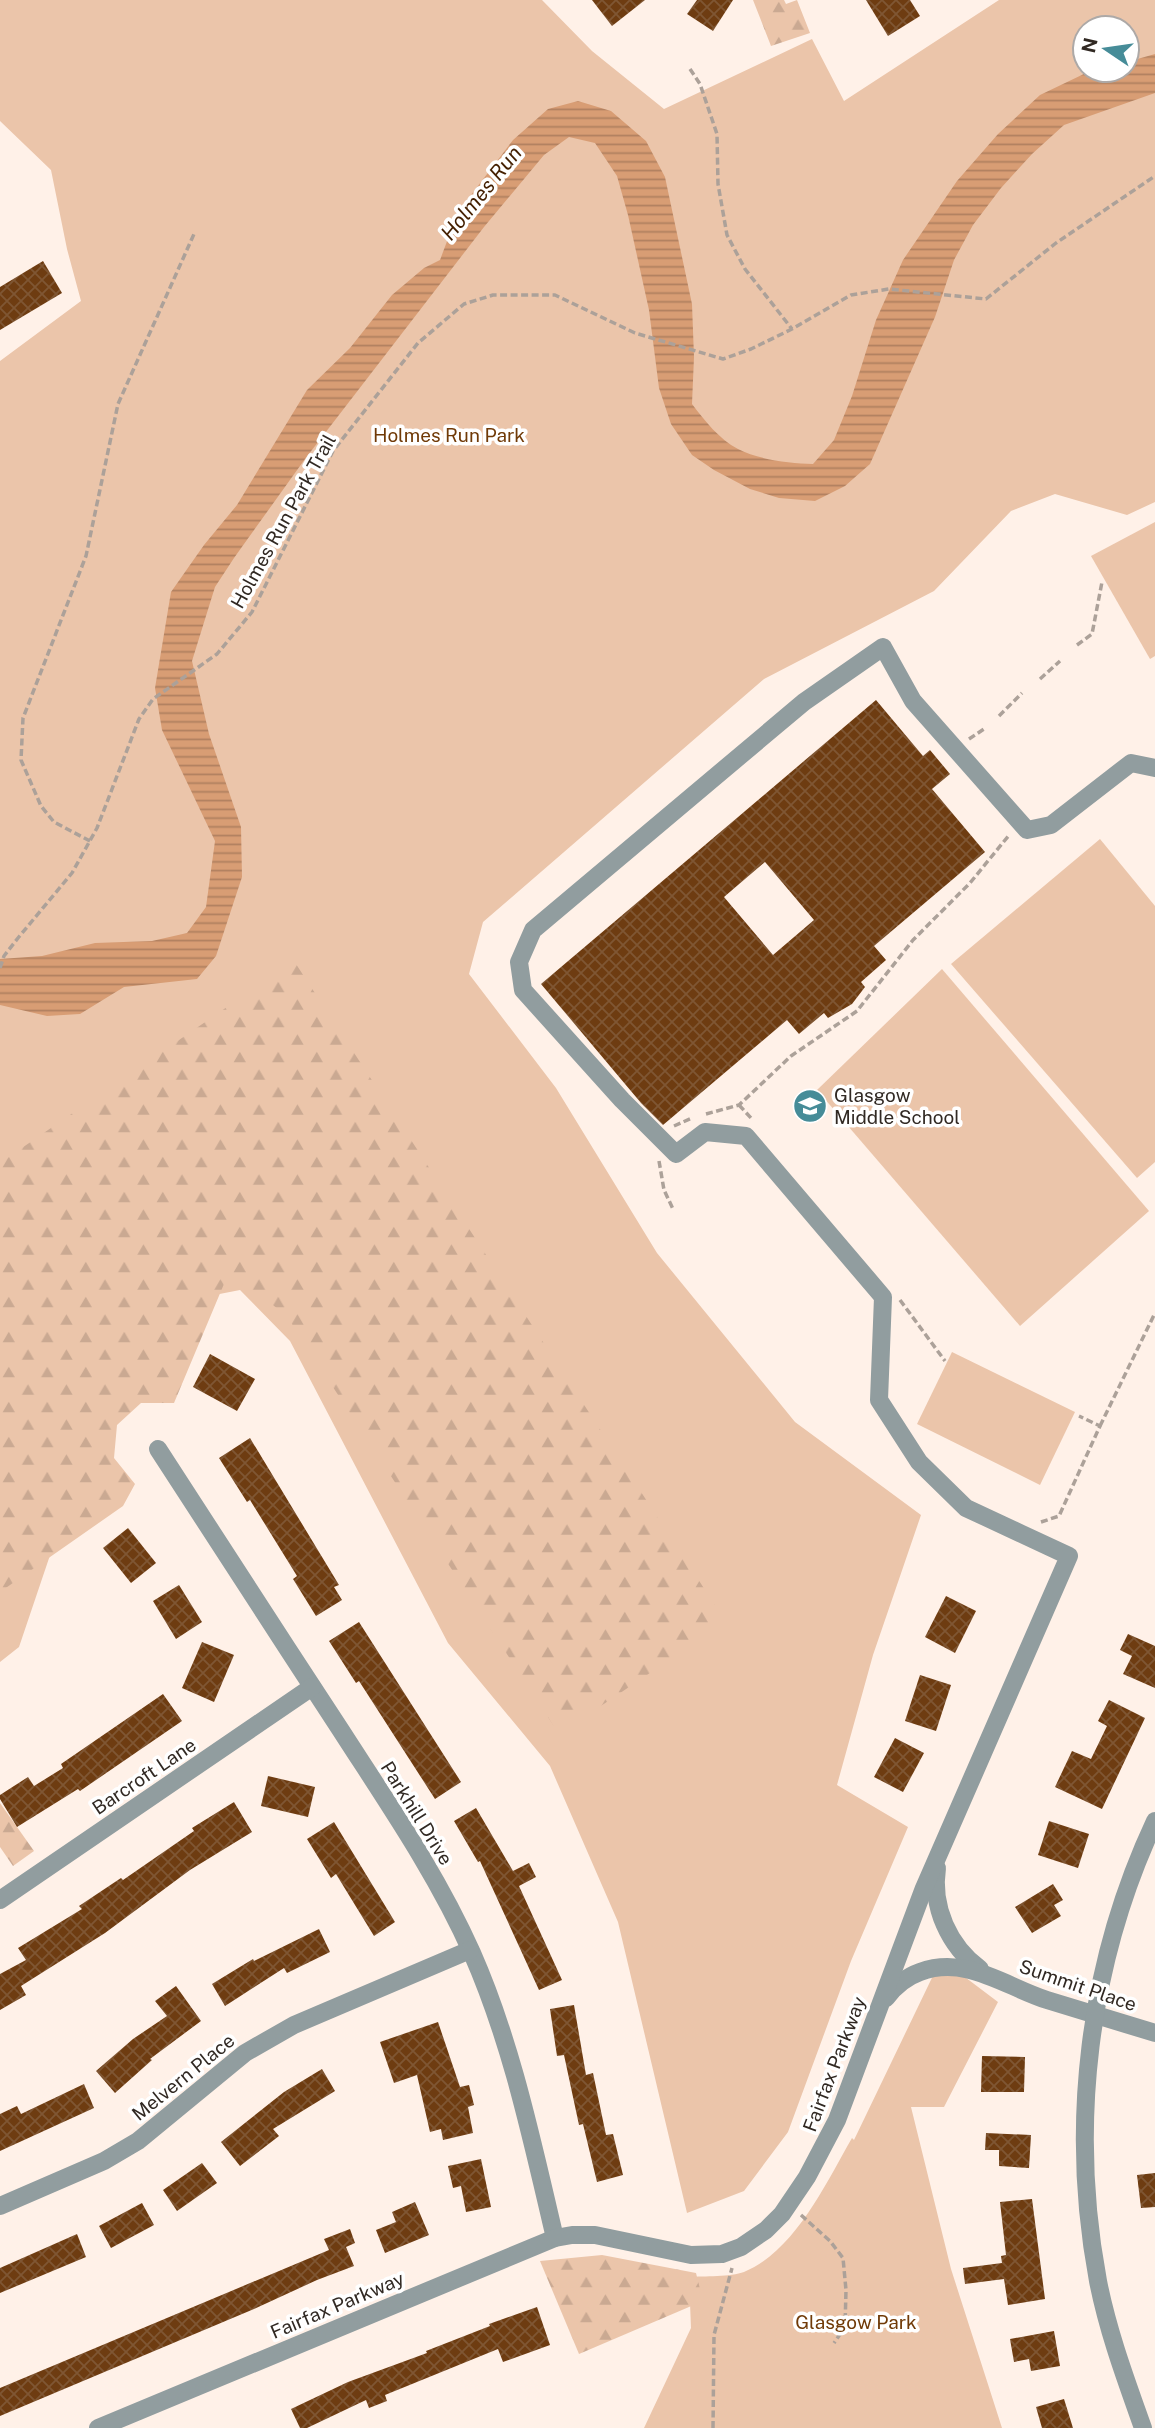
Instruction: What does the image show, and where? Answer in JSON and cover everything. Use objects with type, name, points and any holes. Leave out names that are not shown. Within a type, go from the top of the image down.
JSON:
[{"type":"street","name":"Fairfax Parkway","points":[[98,2428],[555,2238],[595,2235],[702,2256],[722,2254],[741,2247],[766,2230],[787,2206],[822,2151],[837,2120],[942,1845],[1069,1556],[966,1508],[919,1462],[879,1400],[883,1297],[746,1136],[705,1132],[676,1154],[622,1100],[523,990],[519,962],[533,930],[804,702],[883,647],[913,701],[1027,830],[1051,825],[1131,762],[1155,768]]},
{"type":"street","name":"Parkhill Drive","points":[[158,1449],[406,1832],[448,1904],[498,2019],[521,2094],[555,2238]]},
{"type":"street","name":"Barcroft Lane","points":[[0,1900],[312,1687]]},
{"type":"street","points":[[1155,1821],[1123,1900],[1107,1954],[1094,2014],[1085,2155],[1098,2281],[1111,2332],[1144,2428],[1155,2424]]},
{"type":"street","name":"Summit Place","points":[[942,1845],[936,1882],[938,1904],[945,1927],[964,1954],[989,1976]]},
{"type":"street","name":"Melvern Place","points":[[0,2206],[104,2161],[138,2141],[172,2115],[215,2075],[257,2045],[305,2020],[470,1950]]},
{"type":"street","name":"Summit Place","points":[[876,2012],[898,1984],[914,1974],[932,1968],[961,1967],[1044,1999],[1155,2033]]},
{"type":"path","points":[[690,69],[700,84],[717,134],[718,184],[727,235],[745,269],[792,329]]},
{"type":"path","name":"Holmes Run Park Trail","points":[[0,968],[4,956],[72,873],[90,841],[139,719],[153,699],[217,654],[252,612],[333,451],[418,343],[464,304],[493,295],[555,295],[635,333],[723,359],[792,329],[851,295],[889,289],[986,299],[1056,243],[1155,176]]},
{"type":"path","points":[[90,841],[54,822],[41,806],[21,760],[23,718],[86,556],[118,404],[194,234]]},
{"type":"path","points":[[1077,645],[1092,634],[1102,582]]},
{"type":"path","points":[[1040,679],[1060,661]]},
{"type":"path","points":[[999,716],[1022,693]]},
{"type":"path","points":[[962,744],[984,729]]},
{"type":"path","points":[[704,1114],[738,1105],[791,1056],[857,1011],[913,940],[970,883],[1013,830]]},
{"type":"path","points":[[668,1129],[693,1117]]},
{"type":"path","points":[[658,1159],[664,1190],[673,1209]]},
{"type":"path","points":[[899,1313],[901,1301],[945,1360]]},
{"type":"path","points":[[1031,1526],[1059,1516],[1155,1313]]},
{"type":"path","points":[[1079,1416],[1100,1426]]},
{"type":"path","points":[[787,2206],[805,2217],[843,2258],[845,2327],[834,2343]]},
{"type":"path","points":[[713,2428],[714,2334],[732,2273],[731,2250]]},
{"type":"green space","name":"Holmes Run Park","points":[[0,0],[542,0],[592,51],[664,109],[812,39],[844,101],[999,0],[1155,0],[1155,502],[1127,515],[1055,494],[1011,511],[934,591],[764,679],[483,922],[469,974],[556,1088],[657,1253],[795,1422],[921,1515],[873,1655],[837,1785],[908,1827],[851,1961],[788,2132],[744,2191],[687,2213],[618,1922],[550,1766],[448,1643],[290,1341],[240,1290],[194,1299],[68,1502],[19,1647],[0,1662],[0,361],[81,301],[51,170],[0,121]]},
{"type":"green space","points":[[753,0],[784,0],[786,4],[797,0],[810,33],[771,46]]},
{"type":"green space","points":[[1155,522],[1155,656],[1150,659],[1091,556]]},
{"type":"green space","points":[[1100,839],[1155,906],[1155,1162],[1137,1178],[951,964]]},
{"type":"green space","points":[[294,961],[726,1622],[559,1734],[286,1315],[229,1272],[174,1403],[141,1403],[117,1425],[114,1458],[135,1484],[123,1506],[0,1592],[0,1163]]},
{"type":"green space","points":[[942,969],[1149,1211],[1020,1326],[817,1090]]},
{"type":"green space","points":[[952,1352],[1075,1412],[1040,1485],[917,1424]]},
{"type":"green space","points":[[0,1803],[34,1851],[13,1866],[0,1847]]},
{"type":"green space","name":"Glasgow Park","points":[[941,1959],[998,2002],[944,2107],[911,2107],[951,2269],[1002,2428],[644,2428],[691,2328],[689,2277],[725,2276],[744,2272],[779,2249],[794,2232],[820,2195],[852,2138],[854,2140]]},
{"type":"green space","points":[[602,2255],[696,2273],[703,2301],[579,2354],[540,2261]]},
{"type":"water","name":"Holmes Run","points":[[1155,54],[1155,93],[1064,125],[1032,154],[1001,188],[973,225],[954,260],[935,317],[870,464],[845,486],[815,501],[779,498],[750,489],[692,455],[671,424],[659,388],[649,310],[617,176],[595,143],[569,137],[544,155],[484,227],[305,459],[215,587],[192,661],[209,734],[241,827],[242,877],[216,956],[197,979],[124,987],[80,1014],[47,1016],[0,1005],[0,959],[42,956],[95,943],[152,941],[187,933],[206,907],[215,841],[162,730],[155,688],[171,592],[204,545],[237,505],[307,390],[350,348],[392,295],[424,268],[440,260],[458,212],[513,140],[548,109],[578,101],[611,111],[646,141],[665,177],[692,304],[692,404],[719,435],[746,453],[785,462],[813,464],[834,440],[852,396],[876,320],[903,260],[957,181],[998,134],[1040,95],[1071,80],[1071,84],[1141,84],[1141,58]]},
{"type":"building","points":[[592,0],[645,0],[612,26]]},
{"type":"building","points":[[697,0],[733,0],[713,31],[687,14]]},
{"type":"building","points":[[866,0],[910,0],[920,16],[888,36]]},
{"type":"building","points":[[43,261],[62,293],[0,330],[0,287]]},
{"type":"building","points":[[876,700],[923,756],[930,750],[950,774],[932,789],[985,852],[874,946],[886,960],[861,982],[865,987],[852,1004],[828,1018],[824,1013],[799,1034],[787,1020],[663,1125],[641,1103],[541,984]],"holes":[[[765,862],[814,920],[773,955],[724,897]]]},
{"type":"building","points":[[210,1354],[255,1379],[237,1411],[193,1387]]},
{"type":"building","points":[[250,1438],[339,1585],[334,1587],[342,1600],[316,1616],[293,1579],[297,1576],[250,1500],[247,1502],[219,1458]]},
{"type":"building","points":[[128,1528],[156,1563],[131,1583],[103,1548]]},
{"type":"building","points":[[179,1585],[202,1622],[176,1639],[153,1601]]},
{"type":"building","points":[[946,1596],[976,1611],[955,1653],[925,1637]]},
{"type":"building","points":[[359,1622],[461,1782],[435,1799],[359,1681],[356,1683],[329,1641]]},
{"type":"building","points":[[1128,1634],[1155,1646],[1155,1688],[1123,1674],[1132,1656],[1120,1650]]},
{"type":"building","points":[[202,1642],[234,1655],[214,1702],[182,1688]]},
{"type":"building","points":[[920,1675],[951,1685],[936,1731],[905,1721]]},
{"type":"building","points":[[163,1694],[182,1721],[80,1791],[78,1789],[17,1827],[0,1795],[28,1777],[34,1786],[63,1768],[61,1764]]},
{"type":"building","points":[[1109,1700],[1145,1718],[1102,1809],[1055,1787],[1072,1751],[1091,1759],[1107,1726],[1098,1721]]},
{"type":"building","points":[[895,1738],[924,1753],[903,1792],[874,1777]]},
{"type":"building","points":[[268,1776],[315,1787],[308,1817],[261,1806]]},
{"type":"building","points":[[234,1802],[252,1832],[190,1870],[105,1933],[21,1986],[26,1995],[0,2010],[0,1974],[26,1960],[18,1948],[82,1909],[79,1906],[121,1878],[123,1880],[194,1831],[192,1828]]},
{"type":"building","points":[[476,1808],[513,1871],[529,1863],[536,1877],[519,1886],[562,1980],[539,1990],[480,1861],[478,1862],[454,1821]]},
{"type":"building","points":[[1049,1821],[1089,1834],[1078,1868],[1038,1855]]},
{"type":"building","points":[[334,1822],[395,1922],[374,1936],[336,1874],[331,1878],[307,1839]]},
{"type":"building","points":[[1053,1884],[1063,1900],[1054,1905],[1061,1916],[1032,1933],[1015,1907]]},
{"type":"building","points":[[319,1929],[330,1952],[287,1973],[284,1968],[225,2006],[212,1984],[253,1959],[254,1961]]},
{"type":"building","points":[[176,1986],[201,2021],[150,2059],[152,2060],[115,2093],[96,2071],[133,2039],[167,2016],[155,2001]]},
{"type":"building","points":[[574,2005],[586,2075],[593,2073],[606,2135],[613,2134],[623,2175],[597,2182],[583,2124],[579,2125],[564,2055],[557,2056],[550,2009]]},
{"type":"building","points":[[438,2022],[460,2087],[469,2085],[474,2105],[468,2107],[473,2133],[443,2140],[441,2129],[430,2132],[417,2075],[394,2083],[380,2042]]},
{"type":"building","points":[[982,2056],[1025,2057],[1024,2092],[981,2092]]},
{"type":"building","points":[[322,2069],[335,2091],[273,2129],[279,2136],[240,2166],[221,2142],[284,2092]]},
{"type":"building","points":[[84,2084],[94,2108],[0,2151],[0,2114],[17,2106],[21,2114]]},
{"type":"building","points":[[986,2133],[1031,2135],[1029,2168],[999,2166],[999,2150],[985,2150]]},
{"type":"building","points":[[481,2159],[491,2207],[466,2212],[461,2186],[453,2188],[448,2166]]},
{"type":"building","points":[[202,2163],[217,2183],[177,2211],[163,2190]]},
{"type":"building","points":[[1155,2173],[1155,2207],[1141,2208],[1137,2175]]},
{"type":"building","points":[[1032,2199],[1045,2299],[1008,2305],[1004,2279],[965,2284],[963,2268],[1002,2263],[1001,2256],[1006,2255],[1000,2202]]},
{"type":"building","points":[[415,2202],[429,2235],[385,2253],[376,2230],[396,2222],[392,2212]]},
{"type":"building","points":[[142,2203],[154,2225],[111,2248],[99,2226]]},
{"type":"building","points":[[350,2229],[355,2243],[346,2247],[354,2266],[0,2416],[0,2388],[329,2250],[324,2239]]},
{"type":"building","points":[[77,2234],[86,2257],[0,2293],[0,2268]]},
{"type":"building","points":[[537,2307],[550,2345],[503,2362],[498,2349],[385,2395],[387,2401],[369,2408],[366,2400],[307,2428],[300,2428],[291,2409],[348,2382],[427,2353],[426,2351],[490,2326],[489,2324]]},
{"type":"building","points":[[1054,2331],[1060,2366],[1031,2371],[1029,2359],[1014,2362],[1010,2339]]},
{"type":"building","points":[[1064,2399],[1073,2428],[1042,2428],[1036,2407]]},
{"type":"place","name":"Glasgow Middle School","points":[[810,1106]]}]
